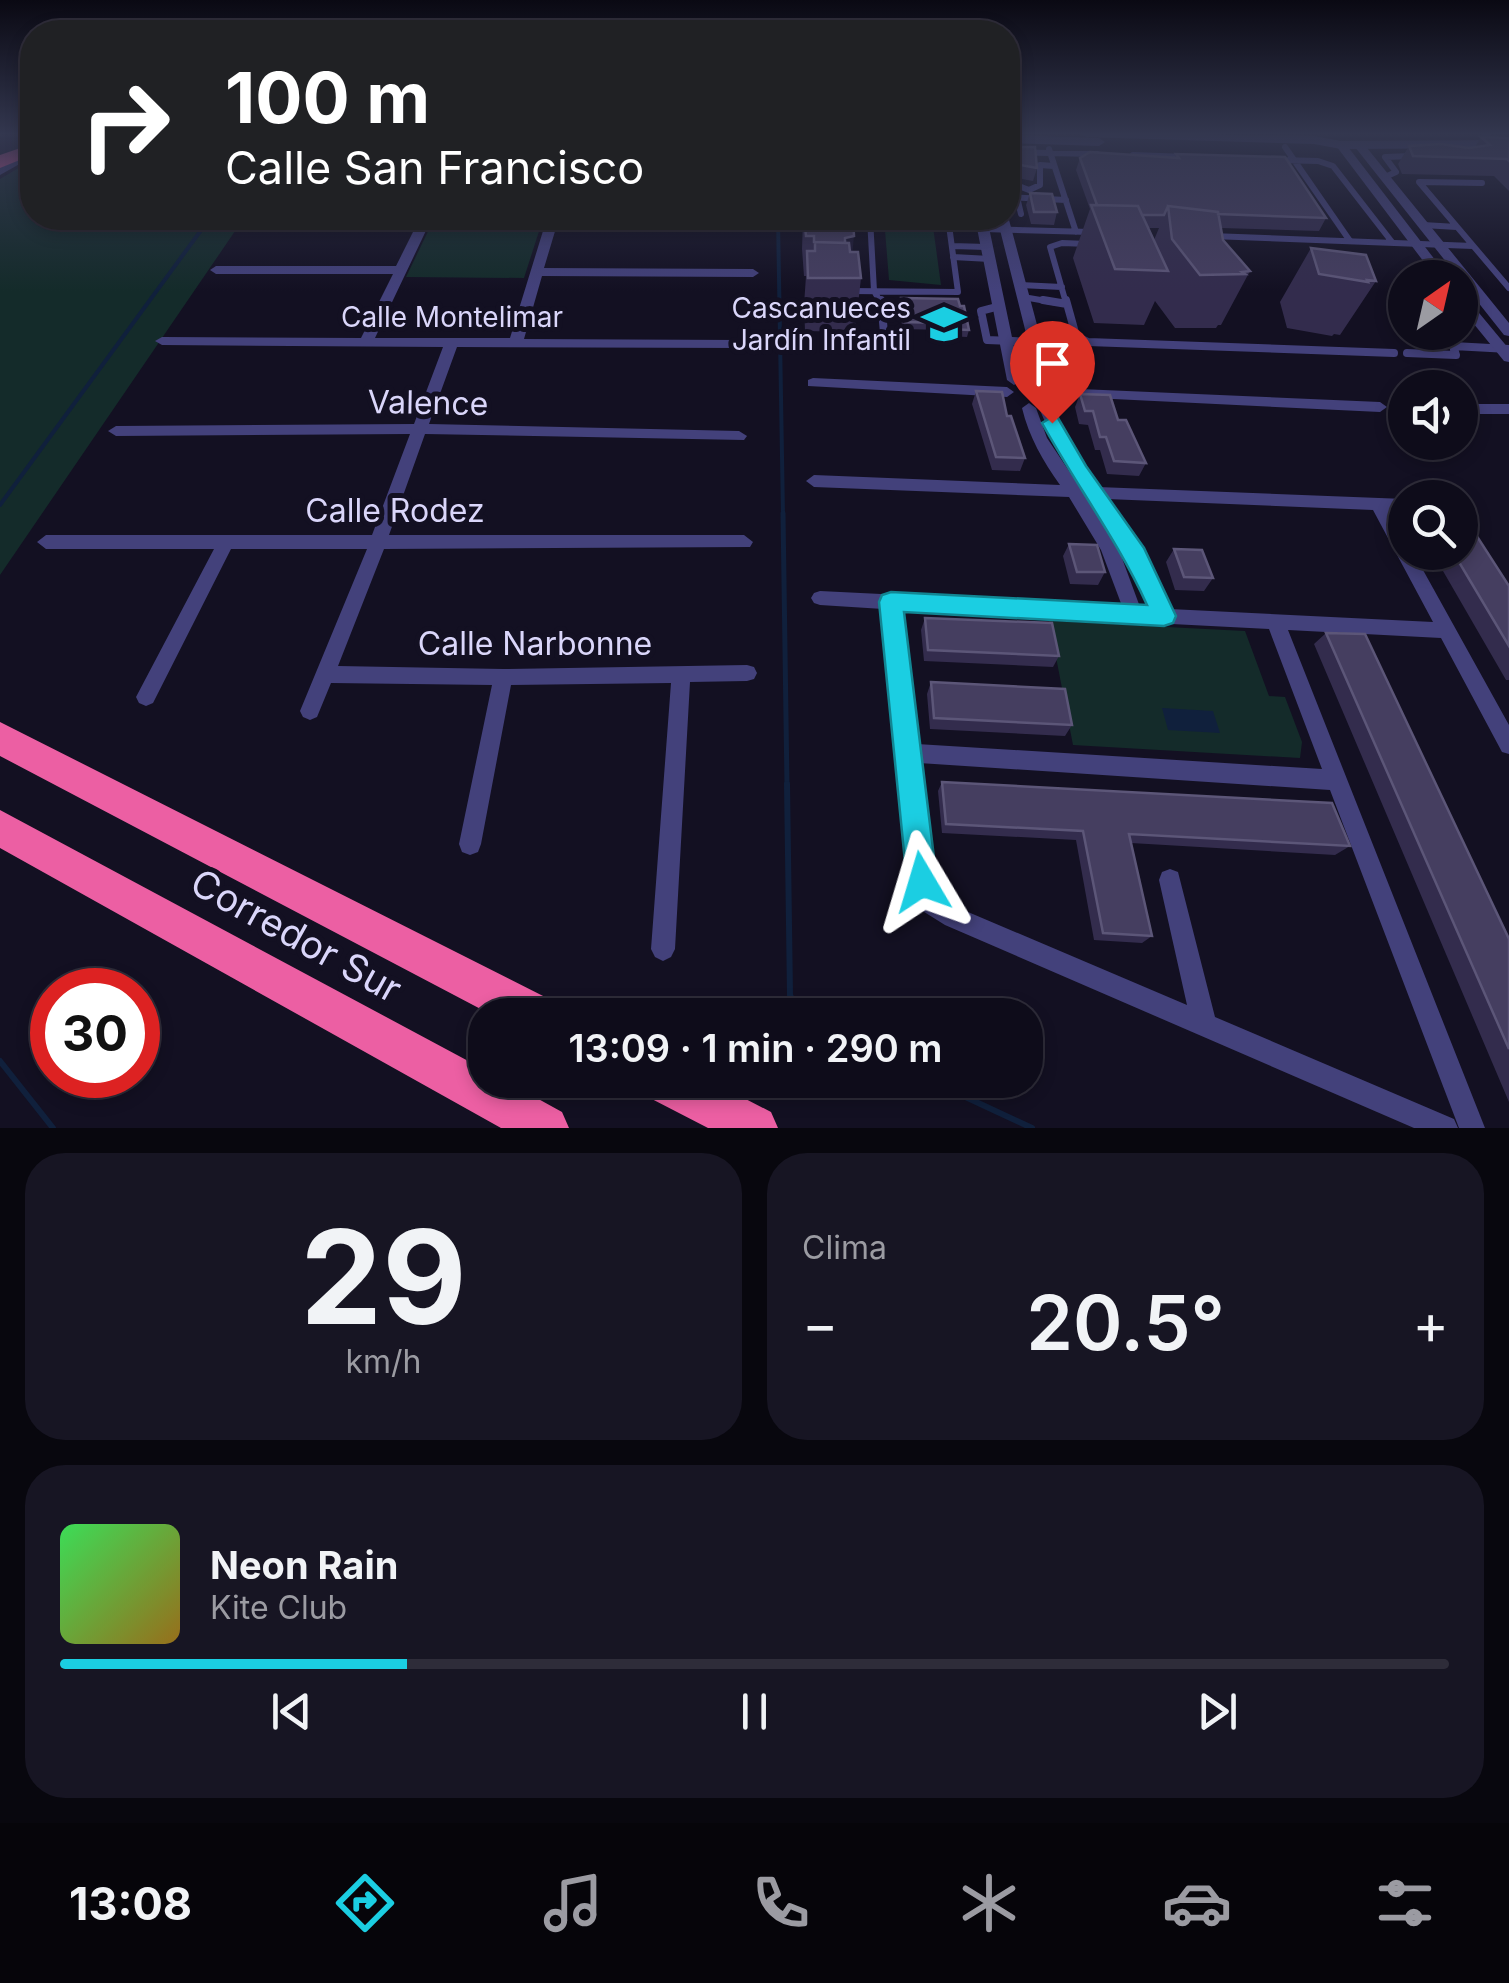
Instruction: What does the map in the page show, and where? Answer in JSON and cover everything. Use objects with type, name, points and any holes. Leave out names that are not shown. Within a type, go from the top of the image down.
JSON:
[{"type":"highway","name":"Corredor Sur","points":[[0,738],[503,998]]},
{"type":"highway","name":"Corredor Sur","points":[[0,828],[546,1128]]},
{"type":"highway","points":[[697,1098],[755,1128]]},
{"type":"street","points":[[1373,186],[1429,260]]},
{"type":"street","points":[[1392,186],[1509,332]]},
{"type":"street","points":[[366,342],[420,230]]},
{"type":"street","points":[[516,342],[549,230]]},
{"type":"street","points":[[986,239],[1006,341],[1017,351],[1012,400],[1038,408],[1056,402],[1035,342],[1006,230]]},
{"type":"street","points":[[986,239],[1013,257]]},
{"type":"street","points":[[216,270],[400,270]]},
{"type":"street","points":[[537,272],[753,273]]},
{"type":"street","points":[[998,301],[1022,291]]},
{"type":"street","points":[[1478,300],[1484,301]]},
{"type":"street","points":[[1478,319],[1506,352]]},
{"type":"street","name":"Calle Montelimar","points":[[162,341],[742,344]]},
{"type":"street","points":[[310,711],[379,540],[451,343]]},
{"type":"street","points":[[813,383],[1015,383],[1380,407]]},
{"type":"street","points":[[1038,408],[1044,452],[1113,555],[1133,614]]},
{"type":"street","points":[[1038,408],[1136,554],[1164,616]]},
{"type":"street","points":[[1478,408],[1509,409]]},
{"type":"street","name":"Valence","points":[[116,430],[419,429],[739,436]]},
{"type":"street","points":[[814,481],[1388,505]]},
{"type":"street","points":[[1378,504],[1509,745]]},
{"type":"street","name":"Calle Rodez","points":[[46,542],[744,542]]},
{"type":"street","points":[[146,697],[226,542]]},
{"type":"street","points":[[820,598],[1447,630]]},
{"type":"street","points":[[891,602],[922,882],[929,902],[953,918],[1446,1128]]},
{"type":"street","points":[[1275,622],[1472,1128]]},
{"type":"street","points":[[663,949],[680,672]]},
{"type":"street","name":"Calle Narbonne","points":[[324,674],[503,677],[747,673]]},
{"type":"street","points":[[470,844],[503,677]]},
{"type":"street","points":[[907,753],[1337,780]]},
{"type":"street","points":[[1170,880],[1204,1024]]},
{"type":"lane","points":[[1061,186],[1076,232]]},
{"type":"lane","points":[[1312,186],[1350,240]]},
{"type":"lane","points":[[1349,186],[1392,242]]},
{"type":"lane","points":[[1422,186],[1509,288]]},
{"type":"lane","points":[[1020,197],[1066,200]]},
{"type":"lane","points":[[1020,207],[1024,230]]},
{"type":"lane","points":[[1423,225],[1457,227]]},
{"type":"lane","points":[[1020,229],[1095,232]]},
{"type":"lane","points":[[871,230],[874,292],[881,299],[884,333]]},
{"type":"lane","points":[[838,290],[958,292],[950,230]]},
{"type":"lane","points":[[1193,236],[1473,246]]},
{"type":"lane","points":[[953,258],[986,239]]},
{"type":"lane","points":[[952,244],[986,239]]},
{"type":"lane","points":[[1099,244],[1062,243],[1050,247],[1076,336],[1088,342],[1394,353]]},
{"type":"lane","points":[[1022,291],[1062,287]]},
{"type":"lane","points":[[1022,291],[1066,302]]},
{"type":"lane","points":[[1006,341],[1035,342]]},
{"type":"lane","points":[[1407,354],[1454,356],[1451,347],[1506,352]]},
{"type":"green space","points":[[0,186],[20,186],[20,230],[236,230],[0,575]]},
{"type":"green space","points":[[429,230],[539,230],[524,278],[406,277]]},
{"type":"green space","points":[[885,230],[934,230],[941,285],[889,280]]},
{"type":"green space","points":[[1049,621],[1245,631],[1269,696],[1285,697],[1302,742],[1300,758],[1073,745]]},
{"type":"water","points":[[1162,708],[1213,711],[1220,733],[1168,730]]},
{"type":"building","points":[[1090,186],[1304,186],[1326,218],[1218,214],[1168,206],[1164,215],[1142,215],[1138,206],[1097,205]]},
{"type":"building","points":[[1030,193],[1052,194],[1057,212],[1034,212]]},
{"type":"building","points":[[1091,205],[1138,206],[1168,271],[1115,269]]},
{"type":"building","points":[[1168,206],[1218,212],[1223,240],[1250,271],[1200,275],[1172,239]]},
{"type":"building","points":[[805,230],[854,230],[854,236],[845,238],[845,243],[814,242],[814,236],[806,236]]},
{"type":"building","points":[[815,242],[849,243],[850,252],[858,252],[861,278],[808,278],[807,251],[815,251]]},
{"type":"building","points":[[1311,248],[1366,255],[1376,281],[1319,274]]},
{"type":"building","points":[[901,298],[958,299],[960,306],[964,306],[969,330],[947,329],[946,323],[903,322]]},
{"type":"building","points":[[976,391],[1002,392],[1007,416],[1011,416],[1025,458],[996,457]]},
{"type":"building","points":[[1080,394],[1110,395],[1118,420],[1126,420],[1146,463],[1114,461],[1106,437],[1100,437],[1093,411],[1085,411]]},
{"type":"building","points":[[1478,538],[1509,586],[1509,646],[1464,570],[1478,570]]},
{"type":"building","points":[[1069,544],[1097,545],[1105,572],[1077,572]]},
{"type":"building","points":[[1174,549],[1202,550],[1213,578],[1184,577]]},
{"type":"building","points":[[925,618],[1052,623],[1059,656],[928,650]]},
{"type":"building","points":[[1326,633],[1365,634],[1509,939],[1509,1049]]},
{"type":"building","points":[[931,682],[1065,689],[1072,725],[934,718]]},
{"type":"building","points":[[942,782],[1332,803],[1350,846],[1129,834],[1152,936],[1103,933],[1083,831],[946,824]]},
{"type":"waterway","points":[[0,505],[201,230]]},
{"type":"waterway","points":[[778,230],[783,516]]},
{"type":"waterway","points":[[783,513],[787,786]]},
{"type":"waterway","points":[[787,784],[792,998]]},
{"type":"waterway","points":[[0,1061],[53,1128]]},
{"type":"waterway","points":[[968,1098],[1032,1128]]},
{"type":"place","name":"Cascanueces Jardín Infantil","points":[[944,324]]},
{"type":"route","points":[[922,882],[891,602],[1164,616],[1136,554],[1078,472],[1052,423]]}]
